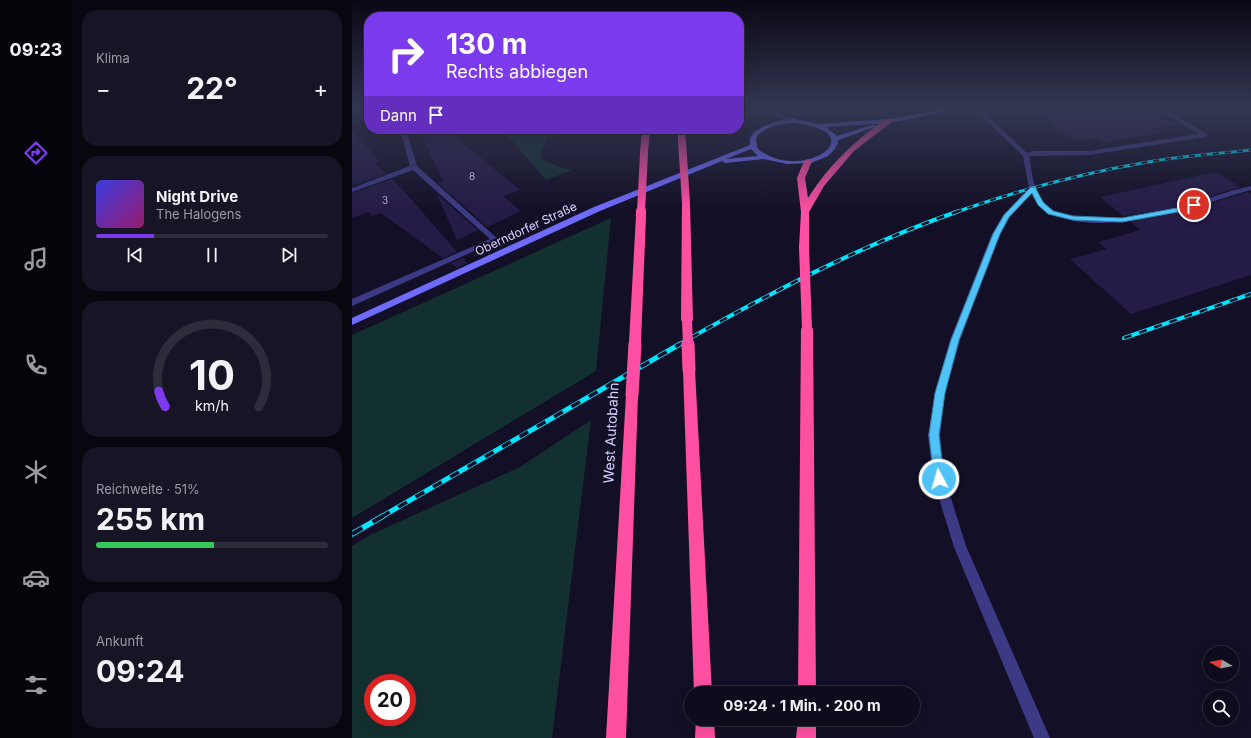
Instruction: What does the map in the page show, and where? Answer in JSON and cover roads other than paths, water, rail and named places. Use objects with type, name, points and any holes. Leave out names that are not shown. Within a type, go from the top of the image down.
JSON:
[{"type":"highway","name":"West Autobahn","points":[[616,738],[645,142]]},
{"type":"highway","points":[[682,142],[686,203],[687,320],[704,686]]},
{"type":"highway","points":[[805,212],[814,193],[832,170],[861,142]]},
{"type":"highway","points":[[807,686],[807,328],[804,247],[805,212],[801,178],[808,161]]},
{"type":"highway","points":[[705,726],[706,738]]},
{"type":"highway","points":[[806,738],[807,726]]},
{"type":"main road","points":[[752,142],[752,146],[756,151],[766,157],[781,162],[808,161],[824,156],[831,151],[834,142]]},
{"type":"main road","name":"Oberndorfer Straße","points":[[352,322],[597,209],[752,146]]},
{"type":"main road","name":"Oberndorfer Straße","points":[[712,162],[766,157]]},
{"type":"street","points":[[352,190],[414,168],[407,142]]},
{"type":"street","points":[[1013,142],[1026,155],[1033,188],[1040,203],[1051,212],[1073,218],[1122,220],[1184,209],[1234,191],[1251,188]]},
{"type":"street","points":[[1026,155],[1034,153],[1089,153],[1157,142]]},
{"type":"street","name":"Oberndorfer Straße","points":[[352,303],[495,240],[414,168]]},
{"type":"street","points":[[1033,188],[1006,216],[996,234],[955,340],[940,393],[934,435],[939,479],[960,547],[1042,738]]},
{"type":"railway","points":[[956,212],[1027,189],[1099,171],[1161,160],[1251,150]]},
{"type":"railway","points":[[678,345],[746,307],[851,255],[922,224],[959,211]]},
{"type":"railway","points":[[1124,338],[1251,294]]},
{"type":"railway","points":[[381,517],[680,344]]},
{"type":"railway","points":[[352,534],[383,516]]}]
